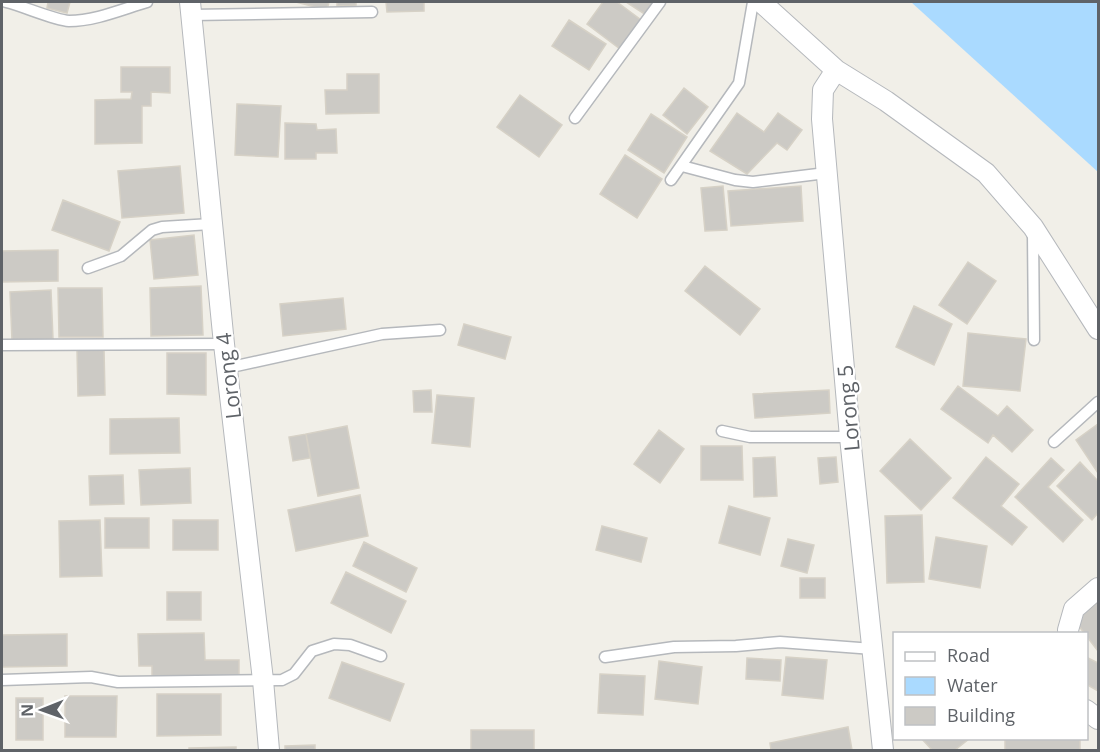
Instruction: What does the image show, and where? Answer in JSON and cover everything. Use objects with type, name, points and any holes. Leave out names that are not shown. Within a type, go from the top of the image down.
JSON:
[{"type":"street","points":[[761,2],[836,70],[886,101],[986,172],[1033,227],[1098,329]]},
{"type":"street","name":"Lorong 4","points":[[190,8],[202,225],[224,344],[269,750]]},
{"type":"street","name":"Lorong 5","points":[[836,70],[823,90],[822,120],[850,437],[873,649],[887,709],[883,750]]},
{"type":"street","points":[[1068,630],[1074,609],[1098,588]]},
{"type":"lane","points":[[6,2],[69,21],[147,2]]},
{"type":"lane","points":[[574,118],[660,2]]},
{"type":"lane","points":[[671,180],[739,83],[753,2]]},
{"type":"lane","points":[[190,8],[372,12]]},
{"type":"lane","points":[[682,166],[735,180],[753,182],[826,173]]},
{"type":"lane","points":[[87,268],[121,256],[152,230],[162,226],[202,225]]},
{"type":"lane","points":[[1033,227],[1034,340]]},
{"type":"lane","points":[[227,368],[382,334],[440,330]]},
{"type":"lane","points":[[2,345],[224,344]]},
{"type":"lane","points":[[1054,442],[1098,402]]},
{"type":"lane","points":[[723,431],[750,437],[850,437]]},
{"type":"lane","points":[[605,657],[674,647],[736,646],[780,642],[873,649]]},
{"type":"lane","points":[[2,680],[91,677],[118,682],[282,680],[294,674],[312,651],[334,644],[350,645],[381,656]]},
{"type":"water","points":[[911,2],[1098,2],[1098,172]]},
{"type":"building","points":[[48,2],[70,2],[67,13],[47,8]]},
{"type":"building","points":[[296,2],[329,2],[327,10]]},
{"type":"building","points":[[337,2],[356,2],[356,5],[337,6]]},
{"type":"building","points":[[386,2],[424,2],[424,11],[387,12]]},
{"type":"building","points":[[603,2],[617,2],[641,20],[620,49],[587,24]]},
{"type":"building","points":[[626,2],[655,2],[646,15]]},
{"type":"building","points":[[569,20],[606,44],[589,70],[552,46]]},
{"type":"building","points":[[121,67],[170,67],[170,93],[151,92],[151,106],[142,106],[142,143],[95,144],[95,100],[131,99],[132,92],[121,92]]},
{"type":"building","points":[[347,74],[379,74],[379,113],[326,114],[325,90],[347,90]]},
{"type":"building","points":[[684,88],[708,107],[687,134],[663,115]]},
{"type":"building","points":[[520,95],[562,125],[539,157],[497,127]]},
{"type":"building","points":[[237,104],[281,106],[278,157],[235,155]]},
{"type":"building","points":[[737,113],[764,132],[778,113],[802,130],[787,150],[777,143],[747,174],[710,151]]},
{"type":"building","points":[[651,114],[687,137],[664,173],[628,150]]},
{"type":"building","points":[[285,123],[316,124],[317,130],[336,129],[337,153],[316,153],[316,159],[285,159]]},
{"type":"building","points":[[625,155],[662,179],[637,218],[600,194]]},
{"type":"building","points":[[180,166],[184,213],[122,218],[118,171]]},
{"type":"building","points":[[723,186],[727,230],[705,231],[701,188]]},
{"type":"building","points":[[801,186],[803,221],[731,226],[728,191]]},
{"type":"building","points":[[63,200],[120,222],[109,251],[52,230]]},
{"type":"building","points":[[194,235],[198,275],[154,279],[150,240]]},
{"type":"building","points":[[58,250],[58,281],[2,282],[2,251]]},
{"type":"building","points":[[968,262],[996,281],[967,324],[939,305]]},
{"type":"building","points":[[705,266],[760,309],[740,335],[685,291]]},
{"type":"building","points":[[201,286],[203,335],[151,336],[150,288]]},
{"type":"building","points":[[58,288],[102,288],[103,337],[59,337]]},
{"type":"building","points":[[51,290],[53,339],[12,341],[10,292]]},
{"type":"building","points":[[343,298],[346,329],[283,336],[280,304]]},
{"type":"building","points":[[914,306],[952,324],[934,365],[896,347]]},
{"type":"building","points":[[464,324],[511,337],[505,359],[458,345]]},
{"type":"building","points":[[968,333],[1026,339],[1020,391],[963,386]]},
{"type":"building","points":[[104,349],[105,395],[78,396],[77,350]]},
{"type":"building","points":[[167,353],[206,353],[206,395],[167,394]]},
{"type":"building","points":[[958,386],[998,416],[1007,406],[1033,430],[1012,452],[993,435],[988,443],[941,409]]},
{"type":"building","points":[[431,390],[432,412],[414,412],[413,391]]},
{"type":"building","points":[[829,390],[830,413],[755,418],[753,394]]},
{"type":"building","points":[[437,395],[474,398],[470,447],[432,443]]},
{"type":"building","points":[[179,418],[180,453],[110,454],[110,419]]},
{"type":"building","points":[[1098,424],[1098,473],[1076,440]]},
{"type":"building","points":[[347,426],[359,488],[318,496],[306,434]]},
{"type":"building","points":[[659,430],[684,449],[660,483],[634,464]]},
{"type":"building","points":[[306,434],[310,458],[293,461],[289,437]]},
{"type":"building","points":[[910,439],[951,478],[921,510],[880,471]]},
{"type":"building","points":[[701,446],[742,446],[743,480],[701,480]]},
{"type":"building","points":[[775,457],[777,496],[754,497],[753,458]]},
{"type":"building","points":[[836,457],[838,482],[820,484],[818,458]]},
{"type":"building","points":[[986,457],[1019,484],[1001,506],[1027,527],[1012,545],[953,498]]},
{"type":"building","points":[[1051,458],[1064,470],[1048,487],[1083,520],[1063,542],[1015,497]]},
{"type":"building","points":[[1080,462],[1098,481],[1098,513],[1092,520],[1057,486]]},
{"type":"building","points":[[190,468],[191,503],[141,505],[139,470]]},
{"type":"building","points":[[123,475],[124,504],[90,505],[89,476]]},
{"type":"building","points":[[360,495],[368,536],[296,551],[288,510]]},
{"type":"building","points":[[729,506],[770,518],[760,555],[719,543]]},
{"type":"building","points":[[922,515],[924,582],[887,583],[885,516]]},
{"type":"building","points":[[105,518],[149,518],[149,548],[105,548]]},
{"type":"building","points":[[100,520],[102,576],[60,577],[59,521]]},
{"type":"building","points":[[173,520],[218,520],[218,550],[173,550]]},
{"type":"building","points":[[602,526],[647,538],[641,562],[596,550]]},
{"type":"building","points":[[936,537],[987,546],[980,588],[929,579]]},
{"type":"building","points":[[788,539],[814,545],[807,573],[781,566]]},
{"type":"building","points":[[364,542],[417,568],[406,592],[353,566]]},
{"type":"building","points":[[346,572],[406,601],[391,633],[331,603]]},
{"type":"building","points":[[800,578],[825,578],[825,598],[800,598]]},
{"type":"building","points":[[167,592],[201,592],[201,620],[167,620]]},
{"type":"building","points":[[1098,602],[1098,651],[1088,638],[1088,632],[1083,632],[1075,621]]},
{"type":"building","points":[[204,633],[205,660],[239,660],[239,676],[152,677],[152,666],[139,666],[138,634]]},
{"type":"building","points":[[67,634],[67,666],[2,667],[2,635]]},
{"type":"building","points":[[786,657],[827,660],[823,699],[782,695]]},
{"type":"building","points":[[747,658],[781,660],[780,681],[746,679]]},
{"type":"building","points":[[1088,658],[1098,663],[1098,691],[1088,685]]},
{"type":"building","points":[[659,661],[702,667],[698,704],[655,699]]},
{"type":"building","points":[[342,662],[404,684],[390,721],[329,698]]},
{"type":"building","points":[[600,674],[645,676],[643,715],[598,713]]},
{"type":"building","points":[[157,694],[221,694],[221,735],[157,736]]},
{"type":"building","points":[[65,696],[117,696],[116,737],[65,737]]},
{"type":"building","points":[[16,698],[43,698],[43,740],[16,740]]},
{"type":"building","points":[[848,727],[852,750],[771,750],[770,743]]},
{"type":"building","points":[[471,730],[534,730],[534,750],[471,750]]},
{"type":"building","points":[[923,740],[968,740],[955,750],[932,750]]},
{"type":"building","points":[[1005,740],[1080,740],[1080,750],[1005,750]]},
{"type":"building","points":[[315,745],[315,750],[285,750],[285,746]]},
{"type":"building","points":[[236,747],[236,750],[189,750],[189,748]]}]
